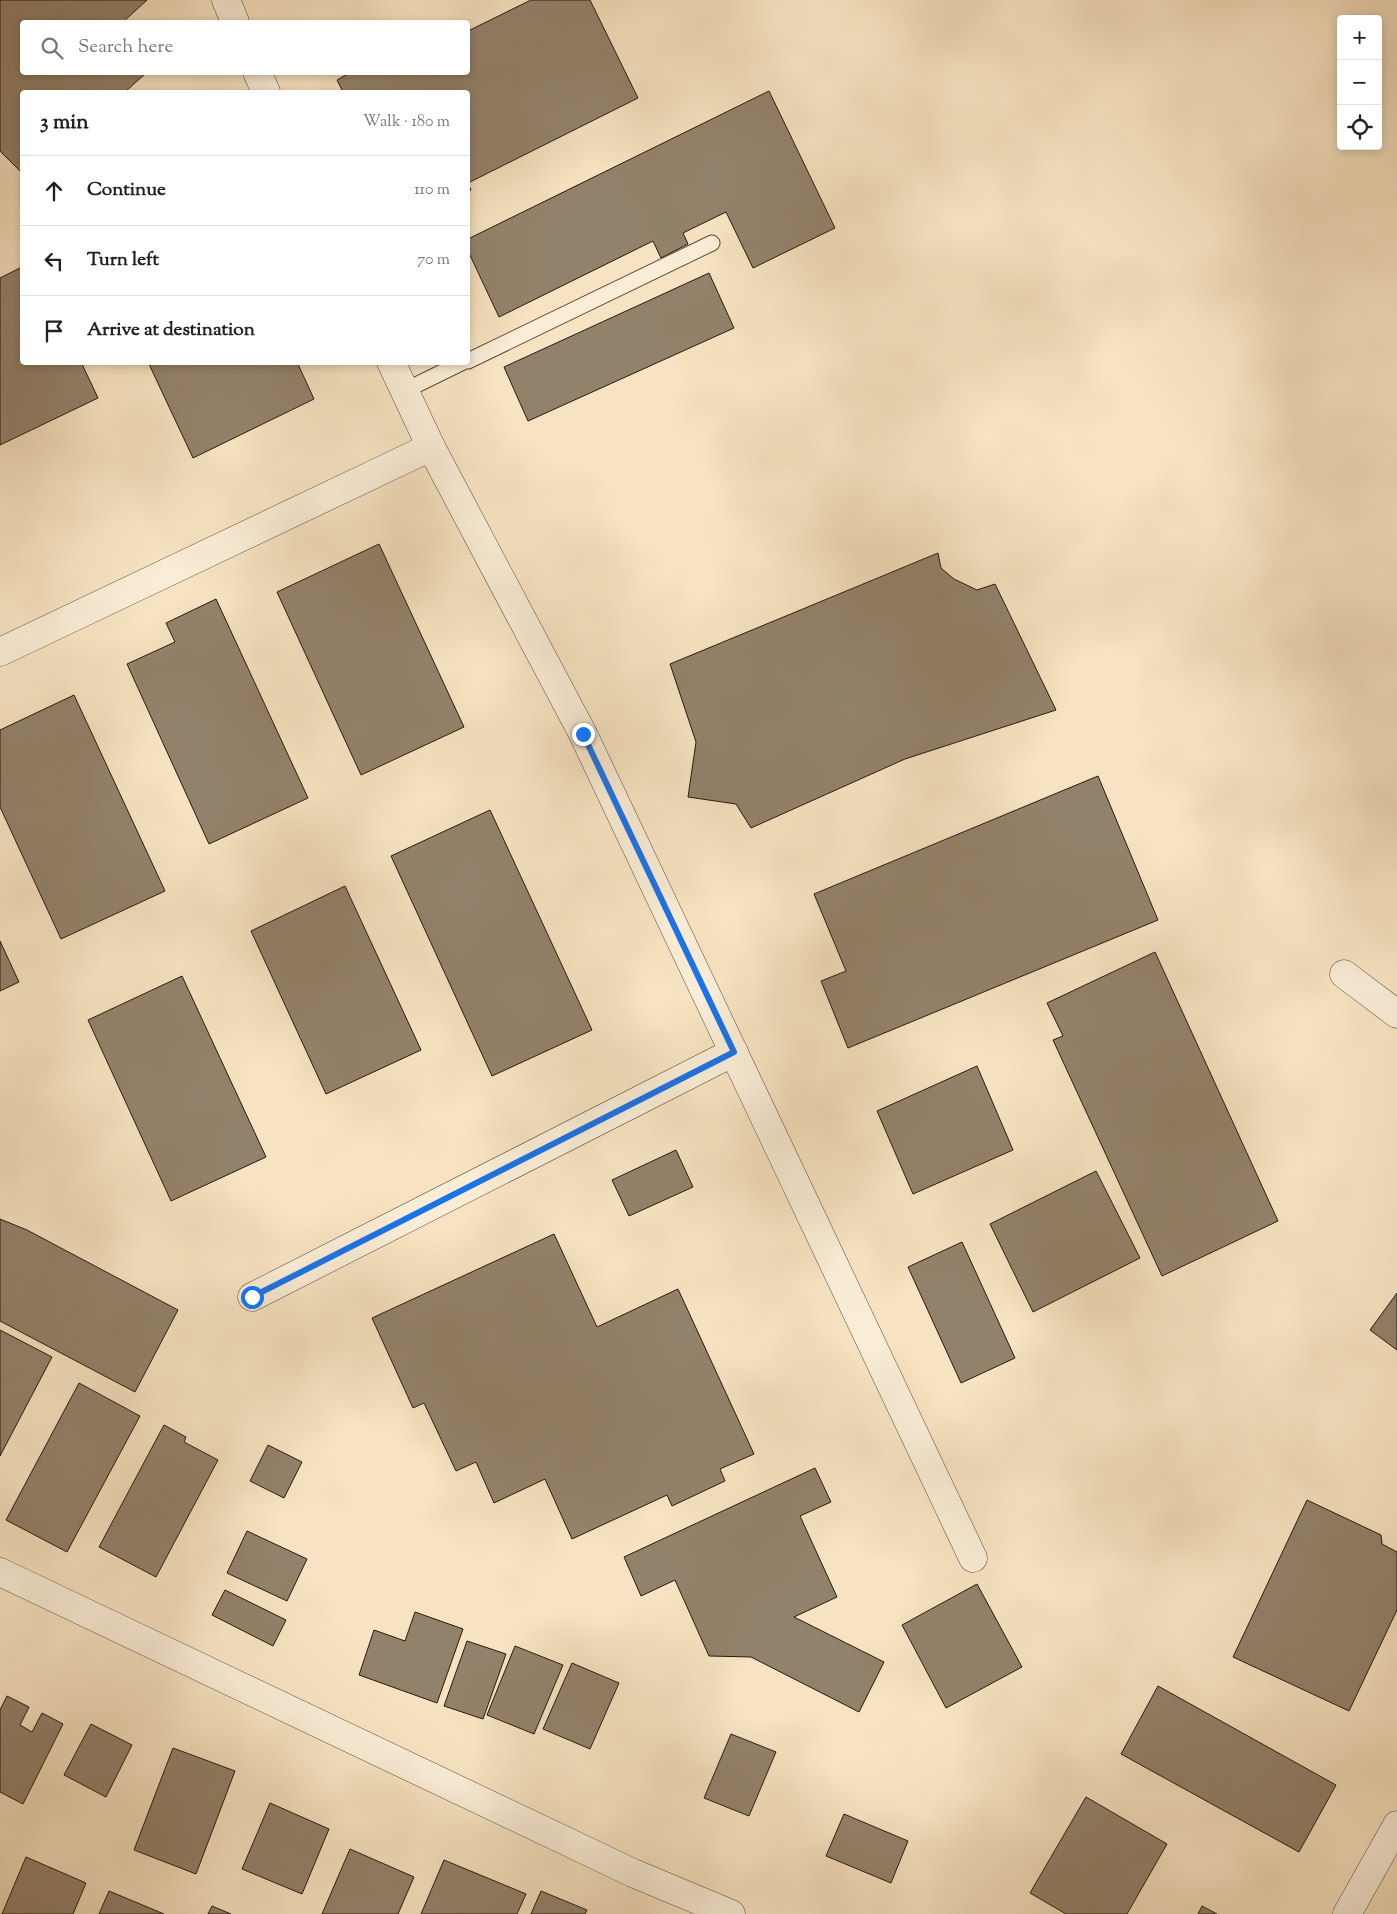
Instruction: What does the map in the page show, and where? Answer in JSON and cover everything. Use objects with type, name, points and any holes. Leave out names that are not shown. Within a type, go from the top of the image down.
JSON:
[{"type":"street","points":[[226,0],[234,20]]},
{"type":"street","points":[[258,75],[265,90]]},
{"type":"street","points":[[392,365],[431,448],[583,734],[972,1558]]},
{"type":"street","points":[[0,652],[431,448]]},
{"type":"street","points":[[1344,974],[1397,1014]]},
{"type":"street","points":[[252,1297],[734,1052]]},
{"type":"street","points":[[0,1572],[625,1868],[732,1914]]},
{"type":"street","points":[[1347,1914],[1397,1824]]},
{"type":"lane","points":[[470,359],[712,243]]},
{"type":"lane","points":[[404,391],[457,365]]},
{"type":"building","points":[[0,0],[147,0],[125,20],[20,20],[20,75],[144,75],[127,90],[20,90],[20,171],[0,151]]},
{"type":"building","points":[[531,0],[590,0],[638,98],[470,182],[470,90],[342,90],[337,80],[346,75],[470,75],[470,30]]},
{"type":"building","points":[[769,91],[835,228],[753,268],[726,212],[683,233],[688,244],[661,258],[653,241],[499,317],[470,255],[470,238]]},
{"type":"building","points":[[20,268],[20,365],[82,365],[98,398],[0,445],[0,278]]},
{"type":"building","points":[[709,273],[734,328],[528,421],[504,367]]},
{"type":"building","points":[[149,365],[298,365],[314,399],[193,458]]},
{"type":"building","points":[[379,544],[464,727],[361,775],[277,592]]},
{"type":"building","points":[[938,553],[941,568],[954,579],[977,590],[995,584],[1056,710],[905,759],[751,828],[736,804],[688,797],[696,742],[670,664]]},
{"type":"building","points":[[216,599],[308,798],[209,844],[127,664],[175,642],[166,623]]},
{"type":"building","points":[[74,695],[165,891],[61,939],[0,807],[0,730]]},
{"type":"building","points":[[1098,776],[1158,920],[848,1048],[821,981],[846,971],[814,894]]},
{"type":"building","points":[[490,810],[592,1030],[492,1076],[391,856]]},
{"type":"building","points":[[345,886],[421,1050],[326,1094],[251,931]]},
{"type":"building","points":[[0,941],[19,982],[0,991]]},
{"type":"building","points":[[1155,952],[1278,1221],[1162,1276],[1053,1040],[1063,1036],[1047,1003]]},
{"type":"building","points":[[182,976],[266,1157],[171,1201],[88,1020]]},
{"type":"building","points":[[977,1066],[1013,1150],[913,1194],[877,1111]]},
{"type":"building","points":[[676,1150],[693,1187],[629,1216],[612,1180]]},
{"type":"building","points":[[1096,1171],[1140,1258],[1033,1312],[990,1224]]},
{"type":"building","points":[[0,1219],[27,1230],[178,1310],[135,1392],[0,1321]]},
{"type":"building","points":[[554,1234],[597,1327],[678,1289],[754,1454],[720,1469],[725,1481],[672,1506],[667,1495],[572,1539],[545,1479],[494,1503],[476,1462],[456,1471],[424,1403],[413,1408],[372,1318]]},
{"type":"building","points":[[962,1242],[1015,1358],[961,1383],[908,1267]]},
{"type":"building","points":[[1397,1293],[1397,1350],[1370,1330]]},
{"type":"building","points":[[0,1330],[52,1357],[0,1456]]},
{"type":"building","points":[[79,1383],[140,1416],[67,1552],[6,1520]]},
{"type":"building","points":[[164,1425],[186,1437],[184,1442],[218,1460],[156,1577],[99,1547]]},
{"type":"building","points":[[268,1445],[302,1462],[284,1498],[250,1481]]},
{"type":"building","points":[[815,1468],[831,1502],[800,1516],[837,1597],[794,1617],[884,1662],[859,1712],[751,1657],[709,1656],[675,1580],[641,1596],[624,1557]]},
{"type":"building","points":[[1307,1500],[1381,1535],[1382,1544],[1397,1552],[1397,1610],[1349,1711],[1233,1657]]},
{"type":"building","points":[[247,1531],[307,1559],[287,1601],[227,1573]]},
{"type":"building","points":[[977,1584],[1022,1667],[946,1708],[902,1625]]},
{"type":"building","points":[[225,1590],[286,1620],[273,1646],[212,1615]]},
{"type":"building","points":[[415,1612],[463,1629],[437,1703],[359,1675],[374,1630],[405,1641]]},
{"type":"building","points":[[467,1641],[506,1654],[483,1719],[444,1706]]},
{"type":"building","points":[[515,1646],[563,1665],[534,1734],[487,1715]]},
{"type":"building","points":[[572,1663],[619,1683],[590,1749],[543,1729]]},
{"type":"building","points":[[1158,1686],[1336,1785],[1299,1852],[1121,1754]]},
{"type":"building","points":[[7,1696],[29,1707],[20,1725],[32,1732],[42,1713],[63,1724],[23,1804],[0,1792],[0,1710]]},
{"type":"building","points":[[91,1724],[132,1745],[106,1797],[64,1775]]},
{"type":"building","points":[[731,1734],[776,1752],[749,1816],[704,1798]]},
{"type":"building","points":[[173,1748],[235,1771],[196,1874],[134,1850]]},
{"type":"building","points":[[1086,1797],[1167,1844],[1127,1914],[1066,1914],[1030,1893]]},
{"type":"building","points":[[270,1803],[329,1829],[302,1894],[242,1869]]},
{"type":"building","points":[[844,1814],[908,1841],[891,1883],[826,1856]]},
{"type":"building","points":[[350,1849],[414,1877],[398,1914],[322,1914]]},
{"type":"building","points":[[26,1857],[86,1883],[73,1914],[2,1914]]},
{"type":"building","points":[[444,1860],[526,1894],[517,1914],[421,1914]]},
{"type":"building","points":[[109,1891],[164,1914],[99,1914]]},
{"type":"building","points":[[541,1891],[587,1910],[585,1914],[531,1914]]},
{"type":"building","points":[[212,1906],[231,1914],[208,1914]]},
{"type":"building","points":[[1202,1906],[1217,1914],[1198,1914]]},
{"type":"route","points":[[252,1297],[734,1052],[583,734]]}]
